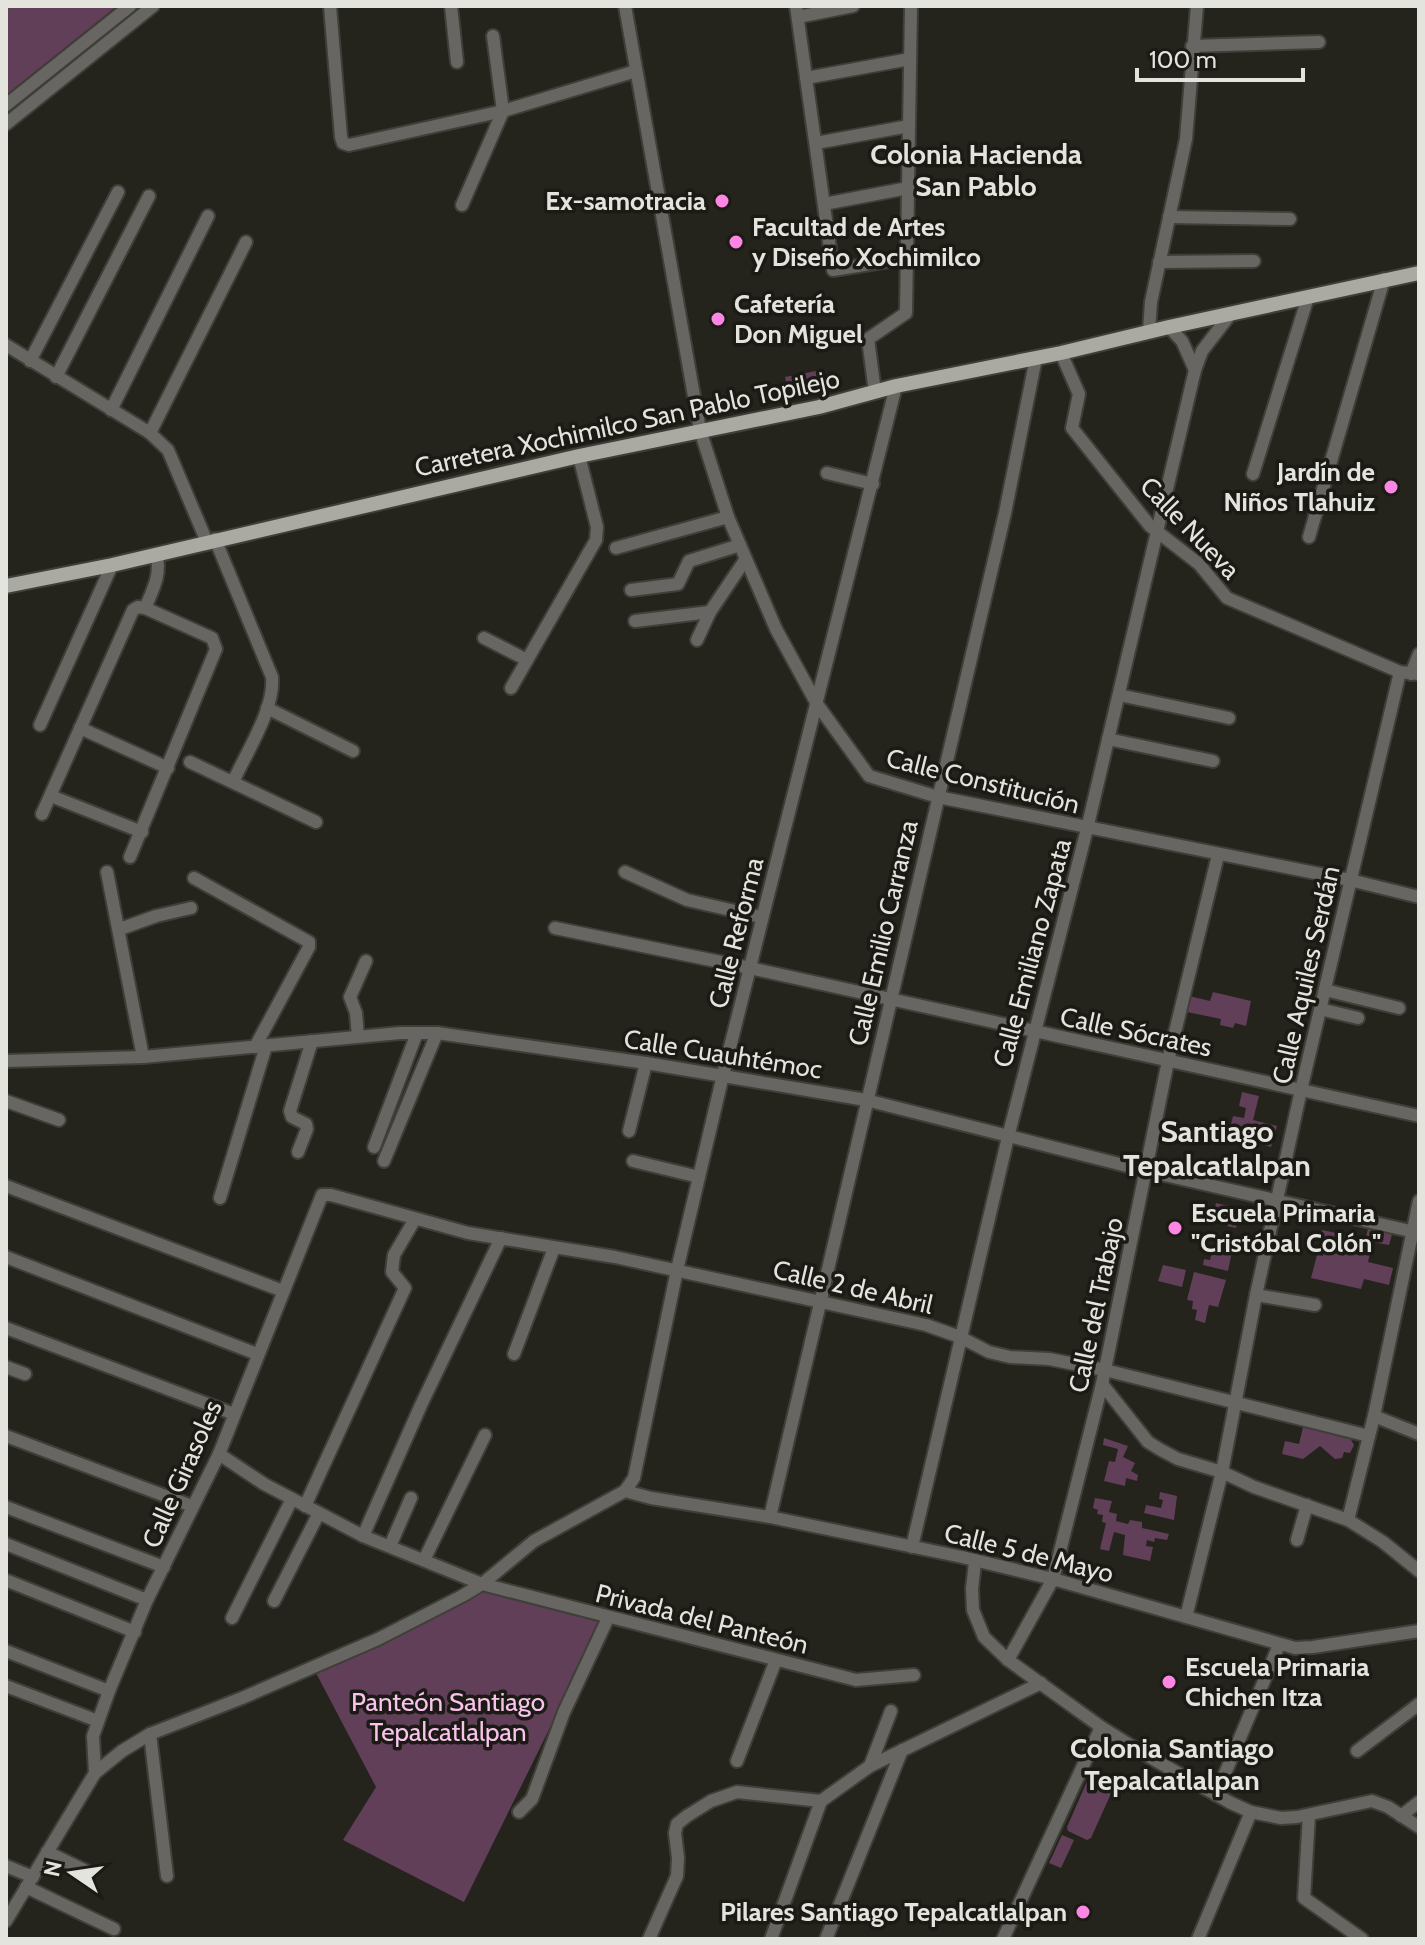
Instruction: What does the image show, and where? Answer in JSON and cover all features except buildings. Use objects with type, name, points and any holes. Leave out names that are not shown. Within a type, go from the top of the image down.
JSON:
[{"type":"main road","name":"Carretera Xochimilco San Pablo Topilejo","points":[[6,586],[112,565],[579,456],[819,407],[896,386],[1061,353],[1419,273]]},
{"type":"street","points":[[6,105],[130,6]]},
{"type":"street","points":[[6,124],[153,6]]},
{"type":"street","points":[[330,6],[343,143],[349,145],[503,111],[636,71]]},
{"type":"street","points":[[451,6],[457,62]]},
{"type":"street","name":"Calle Constitución","points":[[625,6],[700,430],[728,517],[776,629],[817,704],[869,776],[938,797],[1350,880],[1419,897]]},
{"type":"street","points":[[853,6],[797,12],[833,270],[907,258]]},
{"type":"street","points":[[875,392],[868,339],[906,313],[911,6]]},
{"type":"street","points":[[1149,331],[1151,302],[1186,139],[1197,6]]},
{"type":"street","points":[[462,205],[503,111],[493,36]]},
{"type":"street","points":[[1192,46],[1319,42]]},
{"type":"street","points":[[806,78],[910,59]]},
{"type":"street","points":[[816,143],[909,126]]},
{"type":"street","points":[[824,204],[908,188]]},
{"type":"street","points":[[30,361],[118,192]]},
{"type":"street","points":[[56,377],[149,196]]},
{"type":"street","points":[[111,410],[208,216]]},
{"type":"street","points":[[1169,217],[1290,219]]},
{"type":"street","points":[[150,433],[246,242]]},
{"type":"street","points":[[1159,262],[1254,261]]},
{"type":"street","points":[[1309,537],[1384,279]]},
{"type":"street","points":[[1253,474],[1308,297]]},
{"type":"street","name":"Calle Emiliano Zapata","points":[[912,1547],[1008,1137],[1087,829],[1195,370],[1202,351],[1229,316]]},
{"type":"street","points":[[1169,327],[1182,341],[1195,370]]},
{"type":"street","points":[[6,345],[150,433],[168,450],[272,677],[273,688],[267,708],[233,782]]},
{"type":"street","name":"Calle Nueva","points":[[1061,353],[1079,394],[1072,428],[1150,526],[1199,564],[1227,598],[1410,673]]},
{"type":"street","name":"Calle Emilio Carranza","points":[[770,1517],[1005,513],[1036,358]]},
{"type":"street","name":"Calle Reforma","points":[[625,1491],[634,1478],[677,1270],[723,1075],[896,386]]},
{"type":"street","points":[[511,688],[596,540],[597,527],[579,456]]},
{"type":"street","points":[[827,473],[873,484]]},
{"type":"street","points":[[616,548],[728,517]]},
{"type":"street","points":[[631,590],[678,584],[689,561],[740,545]]},
{"type":"street","points":[[145,608],[157,576],[159,564],[156,554]]},
{"type":"street","points":[[697,640],[710,612],[745,560]]},
{"type":"street","points":[[40,725],[112,565]]},
{"type":"street","points":[[42,814],[133,610],[145,608],[212,638],[216,649],[130,857]]},
{"type":"street","points":[[635,621],[710,612]]},
{"type":"street","points":[[484,638],[527,660]]},
{"type":"street","name":"Calle Aquiles Serdán","points":[[1186,1617],[1222,1472],[1256,1295],[1350,880],[1410,673],[1419,654]]},
{"type":"street","points":[[1119,695],[1229,718]]},
{"type":"street","points":[[267,708],[353,751]]},
{"type":"street","points":[[80,728],[168,768]]},
{"type":"street","points":[[1108,739],[1213,761]]},
{"type":"street","points":[[190,762],[316,822]]},
{"type":"street","points":[[51,796],[142,832]]},
{"type":"street","name":"Calle del Trabajo","points":[[1008,1660],[1053,1579],[1102,1384],[1168,1061],[1218,855]]},
{"type":"street","points":[[107,872],[143,1057]]},
{"type":"street","points":[[625,872],[687,900],[761,917]]},
{"type":"street","points":[[194,878],[309,942],[261,1046],[220,1198]]},
{"type":"street","points":[[120,929],[191,908]]},
{"type":"street","name":"Calle Sócrates","points":[[555,928],[891,998],[1419,1116]]},
{"type":"street","points":[[358,1037],[356,1013],[350,997],[366,961]]},
{"type":"street","points":[[1325,990],[1399,1008]]},
{"type":"street","points":[[1320,1009],[1358,1018]]},
{"type":"street","points":[[374,1147],[417,1033]]},
{"type":"street","points":[[384,1161],[437,1033]]},
{"type":"street","name":"Calle Cuauhtémoc","points":[[6,1061],[143,1057],[358,1037],[437,1033],[723,1075],[866,1100],[1147,1171],[1416,1232]]},
{"type":"street","points":[[298,1152],[307,1129],[306,1124],[292,1117],[290,1111],[312,1041]]},
{"type":"street","points":[[629,1131],[646,1063]]},
{"type":"street","points":[[6,1101],[59,1120]]},
{"type":"street","points":[[633,1161],[699,1177]]},
{"type":"street","points":[[6,1186],[283,1291]]},
{"type":"street","name":"Calle 2 de Abril","points":[[322,1195],[468,1233],[615,1257],[926,1325],[989,1352],[1105,1370],[1369,1436]]},
{"type":"street","name":"Calle Girasoles","points":[[95,1773],[93,1736],[109,1691],[147,1600],[219,1454],[322,1195]]},
{"type":"street","points":[[1348,1520],[1416,1232],[1419,1201]]},
{"type":"street","points":[[305,1506],[405,1288],[392,1272],[394,1255],[415,1219]]},
{"type":"street","points":[[363,1536],[421,1405],[501,1238]]},
{"type":"street","points":[[514,1354],[554,1248]]},
{"type":"street","points":[[6,1257],[257,1354]]},
{"type":"street","points":[[1256,1295],[1315,1305]]},
{"type":"street","points":[[6,1328],[234,1414]]},
{"type":"street","points":[[6,1367],[25,1374]]},
{"type":"street","points":[[1102,1384],[1148,1442],[1178,1459],[1222,1472],[1254,1487],[1348,1520],[1383,1542],[1419,1571]]},
{"type":"street","points":[[1374,1416],[1419,1434]]},
{"type":"street","points":[[424,1560],[485,1435]]},
{"type":"street","points":[[6,1436],[192,1506]]},
{"type":"street","name":"Privada del Panteón","points":[[219,1454],[292,1499],[363,1536],[482,1584],[856,1680],[914,1675]]},
{"type":"street","points":[[6,1921],[95,1773],[150,1734],[378,1639],[482,1584],[534,1541],[625,1491]]},
{"type":"street","name":"Calle 5 de Mayo","points":[[625,1491],[770,1517],[1053,1579],[1279,1645],[1313,1647],[1419,1631]]},
{"type":"street","points":[[390,1546],[411,1498]]},
{"type":"street","points":[[232,1618],[292,1499]]},
{"type":"street","points":[[1297,1540],[1307,1505]]},
{"type":"street","points":[[6,1507],[164,1567]]},
{"type":"street","points":[[274,1601],[319,1513]]},
{"type":"street","points":[[6,1544],[147,1600]]},
{"type":"street","points":[[975,1562],[972,1589],[977,1623],[984,1637],[1008,1660],[1101,1727],[1216,1795],[1251,1812],[1281,1818],[1372,1801],[1419,1827]]},
{"type":"street","points":[[8,1581],[135,1632]]},
{"type":"street","points":[[519,1812],[532,1799],[564,1712],[608,1618]]},
{"type":"street","points":[[1216,1795],[1279,1645]]},
{"type":"street","points":[[6,1651],[109,1691]]},
{"type":"street","points":[[737,1761],[776,1660]]},
{"type":"street","points":[[771,1939],[821,1801],[870,1766],[1041,1683]]},
{"type":"street","points":[[6,1686],[98,1721]]},
{"type":"street","points":[[1357,1751],[1419,1704]]},
{"type":"street","points":[[870,1766],[891,1711]]},
{"type":"street","points":[[1003,1939],[1101,1727]]},
{"type":"street","points":[[150,1734],[167,1876]]},
{"type":"street","points":[[826,1939],[902,1750]]},
{"type":"street","points":[[649,1939],[677,1876],[677,1824],[711,1801],[737,1792],[821,1801]]},
{"type":"street","points":[[1401,1816],[1419,1802]]},
{"type":"street","points":[[1198,1939],[1251,1812]]},
{"type":"street","points":[[1309,1815],[1304,1898],[1362,1939]]},
{"type":"street","points":[[47,1852],[86,1871]]},
{"type":"street","points":[[6,1866],[114,1929]]},
{"type":"green space","points":[[6,6],[117,6],[6,95]]},
{"type":"green space","points":[[816,371],[819,385],[788,391],[785,377]]},
{"type":"green space","points":[[1213,992],[1251,1001],[1246,1026],[1235,1023],[1233,1028],[1220,1025],[1221,1019],[1187,1012],[1189,996],[1210,1001]]},
{"type":"green space","points":[[1242,1092],[1259,1096],[1253,1120],[1277,1126],[1271,1147],[1228,1136],[1233,1116],[1244,1118],[1246,1108],[1239,1106]]},
{"type":"green space","points":[[1216,1203],[1240,1212],[1236,1228],[1227,1226],[1228,1219],[1213,1215]]},
{"type":"green space","points":[[1369,1226],[1393,1231],[1389,1245],[1372,1242],[1368,1262],[1393,1268],[1389,1285],[1364,1279],[1361,1289],[1311,1278],[1317,1255],[1323,1256],[1326,1243],[1320,1241],[1322,1230],[1365,1239]]},
{"type":"green space","points":[[1215,1240],[1219,1241],[1218,1249],[1232,1251],[1228,1271],[1203,1265],[1204,1259],[1210,1260]]},
{"type":"green space","points":[[1163,1265],[1186,1270],[1182,1287],[1158,1281]]},
{"type":"green space","points":[[1194,1272],[1226,1280],[1218,1307],[1209,1305],[1205,1323],[1195,1320],[1197,1310],[1192,1309],[1193,1301],[1187,1300]]},
{"type":"green space","points":[[1304,1423],[1349,1436],[1354,1445],[1350,1453],[1344,1452],[1342,1458],[1335,1459],[1320,1446],[1303,1459],[1282,1454],[1285,1441],[1299,1444]]},
{"type":"green space","points":[[1104,1438],[1128,1446],[1123,1457],[1135,1463],[1131,1471],[1138,1475],[1137,1481],[1126,1478],[1125,1486],[1104,1481],[1109,1461],[1115,1462],[1118,1449],[1103,1445]]},
{"type":"green space","points":[[1160,1492],[1177,1496],[1174,1520],[1144,1513],[1146,1505],[1161,1508],[1163,1500],[1159,1499]]},
{"type":"green space","points":[[1095,1498],[1112,1501],[1109,1512],[1117,1514],[1116,1521],[1128,1524],[1130,1520],[1142,1522],[1142,1528],[1169,1534],[1167,1540],[1147,1540],[1146,1546],[1153,1547],[1150,1561],[1123,1555],[1125,1535],[1114,1532],[1109,1551],[1100,1549],[1106,1523],[1102,1522],[1103,1515],[1097,1514],[1098,1510],[1093,1508]]},
{"type":"green space","name":"Panteón Santiago Tepalcatlalpan","points":[[488,1588],[602,1622],[464,1902],[343,1840],[376,1787],[316,1673]]},
{"type":"green space","points":[[1093,1776],[1110,1783],[1113,1789],[1091,1838],[1087,1840],[1068,1831],[1067,1827],[1088,1779]]},
{"type":"green space","points":[[1062,1835],[1074,1840],[1061,1868],[1049,1863]]},
{"type":"place","name":"Ex-samotracia","points":[[722,201]]},
{"type":"place","name":"Facultad de Artes y Diseño Xochimilco","points":[[736,242]]},
{"type":"place","name":"Cafetería Don Miguel","points":[[718,319]]},
{"type":"place","name":"Jardín de Niños Tlahuiz","points":[[1391,487]]},
{"type":"place","name":"Escuela Primaria \"Cristóbal Colón\"","points":[[1175,1228]]},
{"type":"place","name":"Escuela Primaria Chichen Itza","points":[[1169,1682]]},
{"type":"place","name":"Pilares Santiago Tepalcatlalpan","points":[[1083,1912]]},
{"type":"district","name":"Colonia Hacienda San Pablo","points":[[976,170]]},
{"type":"district","name":"Santiago Tepalcatlalpan","points":[[1217,1149]]},
{"type":"district","name":"Colonia Santiago Tepalcatlalpan","points":[[1172,1764]]}]
